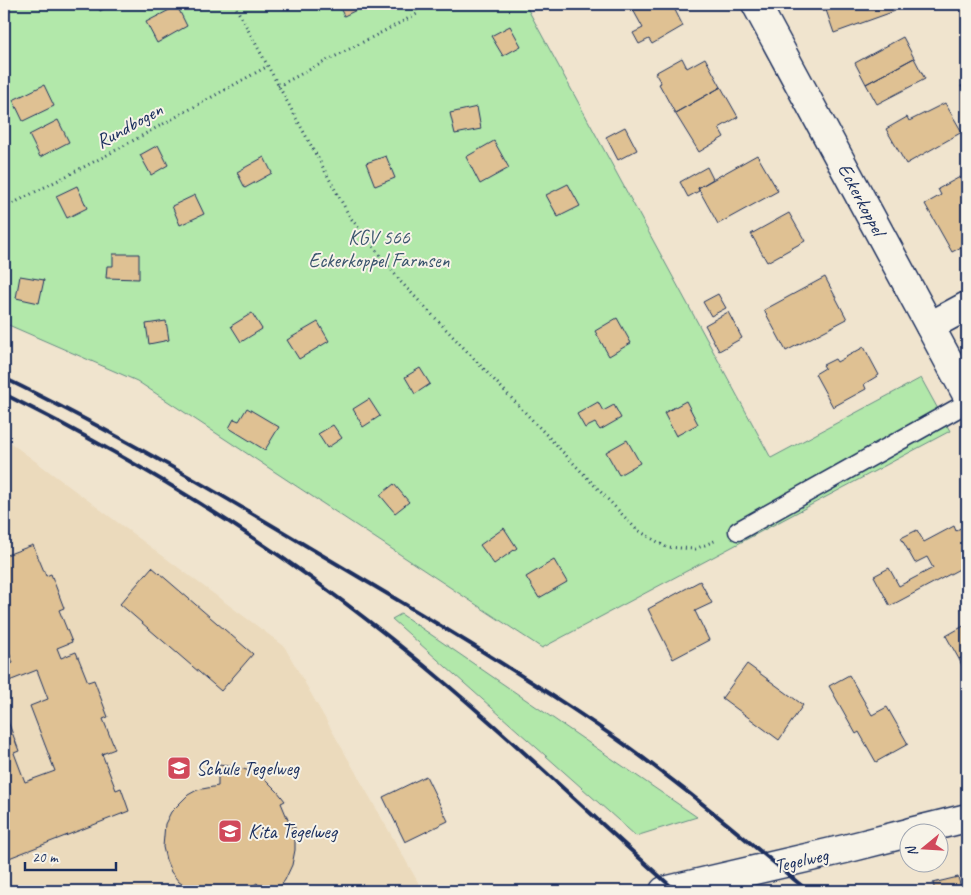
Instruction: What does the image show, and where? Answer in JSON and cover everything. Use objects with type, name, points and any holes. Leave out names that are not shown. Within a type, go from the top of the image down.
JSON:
[{"type":"street","name":"Eckerkoppel","points":[[756,4],[967,395]]},
{"type":"street","points":[[930,326],[967,306]]},
{"type":"street","name":"Tegelweg","points":[[948,823],[967,818]]},
{"type":"street","name":"Tegelweg","points":[[664,891],[898,836]]},
{"type":"lane","points":[[738,531],[967,403]]},
{"type":"path","points":[[4,9],[14,4]]},
{"type":"path","points":[[234,4],[350,217],[401,282],[636,529],[666,548],[695,549],[738,531]]},
{"type":"path","points":[[278,86],[417,14],[416,4]]},
{"type":"path","name":"Rundbogen","points":[[4,208],[10,207],[107,155],[268,66]]},
{"type":"shaded area","name":"Schule Tegelweg","points":[[4,438],[284,646],[423,891],[4,891]]},
{"type":"green space","name":"KGV 566 Eckerkoppel Farmsen","points":[[4,4],[525,4],[771,458],[921,378],[950,431],[542,648],[137,381],[4,323]]},
{"type":"green space","points":[[401,614],[697,817],[636,836],[392,619]]},
{"type":"building","points":[[96,4],[113,4],[100,11]]},
{"type":"building","points":[[338,4],[369,4],[344,16]]},
{"type":"building","points":[[639,4],[676,4],[678,8],[675,10],[683,26],[652,44],[649,39],[639,44],[633,33],[643,28],[632,8]]},
{"type":"building","points":[[819,4],[843,4],[823,12]]},
{"type":"building","points":[[843,4],[893,4],[895,11],[834,33],[826,10]]},
{"type":"building","points":[[177,6],[187,26],[157,43],[146,22]]},
{"type":"building","points":[[510,26],[521,46],[503,56],[491,36]]},
{"type":"building","points":[[903,37],[914,58],[866,84],[855,63]]},
{"type":"building","points":[[682,58],[687,68],[705,58],[721,87],[675,113],[655,73]]},
{"type":"building","points":[[914,58],[925,79],[877,104],[866,84]]},
{"type":"building","points":[[967,84],[967,98],[961,86]]},
{"type":"building","points":[[44,85],[54,106],[23,121],[13,100]]},
{"type":"building","points":[[721,87],[738,117],[719,128],[724,137],[699,152],[675,113]]},
{"type":"building","points":[[945,103],[962,132],[906,164],[886,129],[907,117],[909,121]]},
{"type":"building","points":[[477,107],[481,129],[455,134],[450,113]]},
{"type":"building","points":[[58,120],[69,142],[40,157],[29,135]]},
{"type":"building","points":[[625,127],[637,150],[618,160],[606,137]]},
{"type":"building","points":[[494,141],[509,168],[480,184],[466,157]]},
{"type":"building","points":[[158,145],[168,165],[151,175],[140,155]]},
{"type":"building","points":[[757,155],[778,191],[718,224],[698,188]]},
{"type":"building","points":[[386,156],[395,178],[375,186],[366,163]]},
{"type":"building","points":[[264,157],[272,173],[245,188],[237,172]]},
{"type":"building","points":[[707,167],[713,179],[698,188],[699,191],[688,197],[680,182]]},
{"type":"building","points":[[960,177],[967,190],[967,244],[952,252],[925,204],[941,195],[938,189]]},
{"type":"building","points":[[568,184],[580,206],[558,217],[546,195]]},
{"type":"building","points":[[77,186],[87,208],[67,218],[56,196]]},
{"type":"building","points":[[195,195],[204,214],[180,225],[172,206]]},
{"type":"building","points":[[789,213],[805,241],[767,262],[751,234]]},
{"type":"building","points":[[113,254],[139,254],[139,279],[106,278],[107,266],[113,266]]},
{"type":"building","points":[[20,276],[44,280],[39,303],[16,298]]},
{"type":"building","points":[[825,277],[847,319],[786,351],[764,310]]},
{"type":"building","points":[[718,294],[726,308],[711,316],[703,302]]},
{"type":"building","points":[[728,312],[742,338],[719,351],[705,325]]},
{"type":"building","points":[[252,313],[262,329],[241,342],[231,326]]},
{"type":"building","points":[[617,318],[631,343],[609,356],[595,331]]},
{"type":"building","points":[[166,321],[169,340],[149,344],[146,324]]},
{"type":"building","points":[[318,322],[329,341],[299,359],[287,340]]},
{"type":"building","points":[[864,347],[879,375],[864,384],[866,389],[833,407],[815,374],[825,368],[823,365],[835,359],[837,362]]},
{"type":"building","points":[[420,368],[430,384],[415,394],[405,377]]},
{"type":"building","points":[[369,399],[380,416],[363,427],[353,409]]},
{"type":"building","points":[[686,401],[698,424],[676,436],[664,413]]},
{"type":"building","points":[[598,402],[603,411],[614,405],[621,418],[600,430],[595,423],[585,428],[577,414]]},
{"type":"building","points":[[247,408],[279,427],[265,450],[229,428],[234,419],[239,421]]},
{"type":"building","points":[[333,425],[342,438],[327,448],[318,434]]},
{"type":"building","points":[[627,440],[640,463],[619,475],[606,452]]},
{"type":"building","points":[[394,484],[409,502],[395,513],[380,495]]},
{"type":"building","points":[[954,526],[956,531],[960,528],[967,541],[962,543],[967,552],[967,565],[890,606],[874,576],[889,568],[899,586],[933,568],[927,557],[915,563],[901,538],[917,530],[924,542]]},
{"type":"building","points":[[504,528],[517,548],[494,564],[480,545]]},
{"type":"building","points":[[33,545],[46,576],[51,574],[64,608],[59,610],[72,642],[57,648],[61,658],[76,652],[88,682],[94,680],[108,717],[103,719],[115,749],[102,754],[116,790],[121,788],[129,811],[4,860],[4,717],[6,716],[19,751],[14,753],[25,782],[55,771],[30,706],[48,699],[37,670],[4,683],[4,667],[13,663],[4,639],[4,556]]},
{"type":"building","points":[[554,560],[567,582],[539,598],[526,577]]},
{"type":"building","points":[[152,567],[253,654],[221,691],[120,604]]},
{"type":"building","points":[[700,581],[712,603],[695,611],[709,640],[673,659],[648,609]]},
{"type":"building","points":[[967,624],[967,655],[959,659],[946,636]]},
{"type":"building","points":[[967,655],[967,676],[959,659]]},
{"type":"building","points":[[747,664],[803,705],[779,740],[722,698]]},
{"type":"building","points":[[849,675],[872,715],[887,707],[908,744],[876,762],[859,732],[856,734],[829,686]]},
{"type":"building","name":"Kita Tegelweg","points":[[218,765],[238,767],[252,772],[266,780],[285,801],[281,803],[291,827],[295,827],[295,850],[292,865],[277,891],[265,891],[257,883],[245,891],[193,891],[179,882],[171,872],[163,847],[165,824],[171,812],[188,795],[197,790],[218,786]]},
{"type":"building","points":[[426,776],[448,821],[405,842],[383,797]]},
{"type":"building","points":[[958,877],[962,891],[935,891],[933,883]]},
{"type":"railway","points":[[4,378],[121,438],[197,481],[508,667],[624,744],[671,779],[808,891]]},
{"type":"railway","points":[[4,394],[149,472],[242,530],[331,593],[453,689],[676,891]]},
{"type":"place","name":"Schule Tegelweg","points":[[179,768]]},
{"type":"place","name":"Kita Tegelweg","points":[[230,831]]}]
